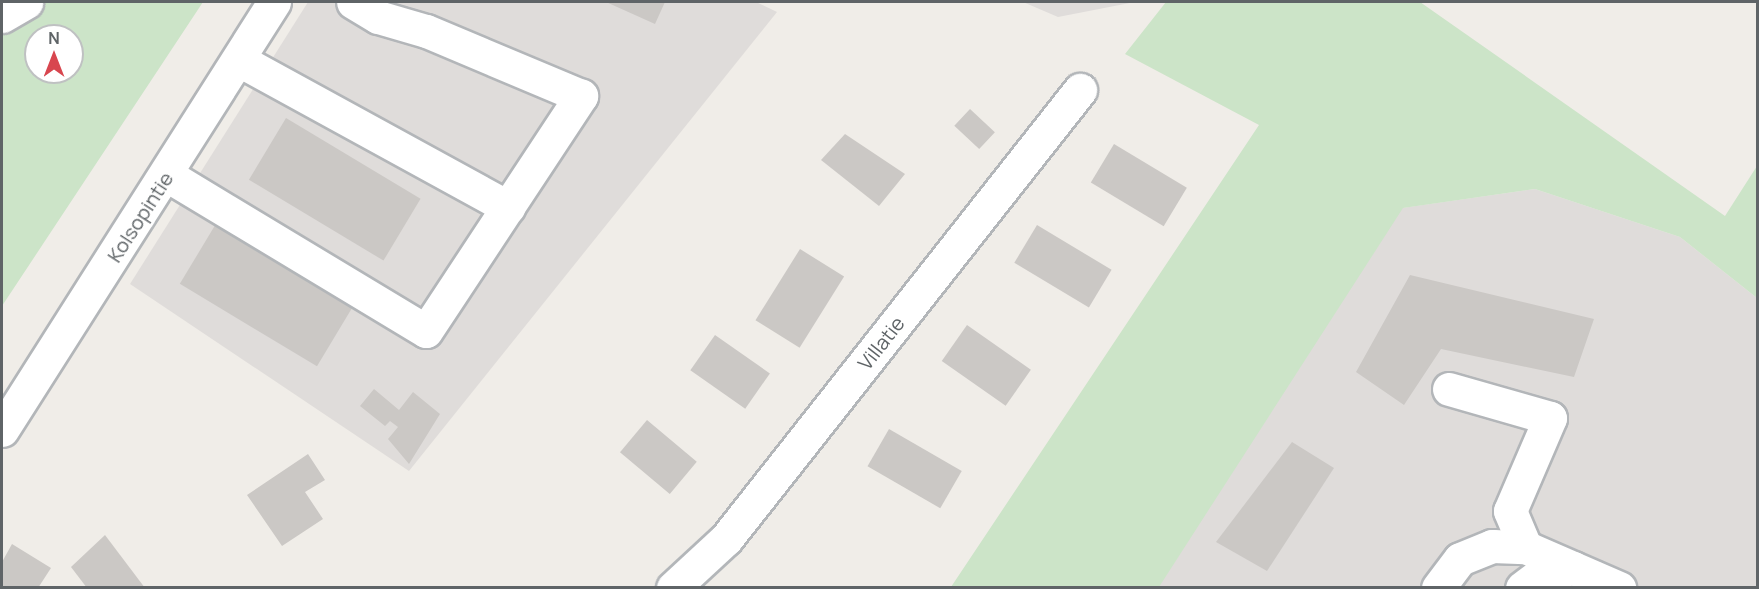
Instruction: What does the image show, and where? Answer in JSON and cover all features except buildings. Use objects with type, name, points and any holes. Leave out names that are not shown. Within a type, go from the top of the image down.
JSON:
[{"type":"street","points":[[2,16],[26,2]]},
{"type":"street","name":"Kolsopintie","points":[[2,430],[167,175],[274,2]]},
{"type":"street","points":[[167,175],[426,331],[581,96],[426,31],[378,17],[353,2]]},
{"type":"street","points":[[239,60],[508,207]]},
{"type":"street","name":"Villatie","points":[[673,588],[726,539],[1080,90]]},
{"type":"street","points":[[1449,389],[1550,418],[1510,511],[1526,547]]},
{"type":"street","points":[[1437,588],[1460,559],[1492,546],[1526,547],[1619,588]]},
{"type":"street","points":[[1522,588],[1538,576],[1573,568]]},
{"type":"shaded area","points":[[308,2],[756,2],[777,12],[409,471],[130,284]]},
{"type":"shaded area","points":[[1023,2],[1135,2],[1058,17]]},
{"type":"shaded area","points":[[1535,189],[1680,237],[1757,298],[1757,587],[1147,588],[1402,208]]},
{"type":"green space","points":[[2,2],[203,2],[2,306]]},
{"type":"green space","points":[[1166,2],[1420,2],[1725,216],[1757,166],[1757,298],[1680,237],[1535,189],[1403,208],[1159,587],[951,587],[1259,125],[1125,54]]}]
